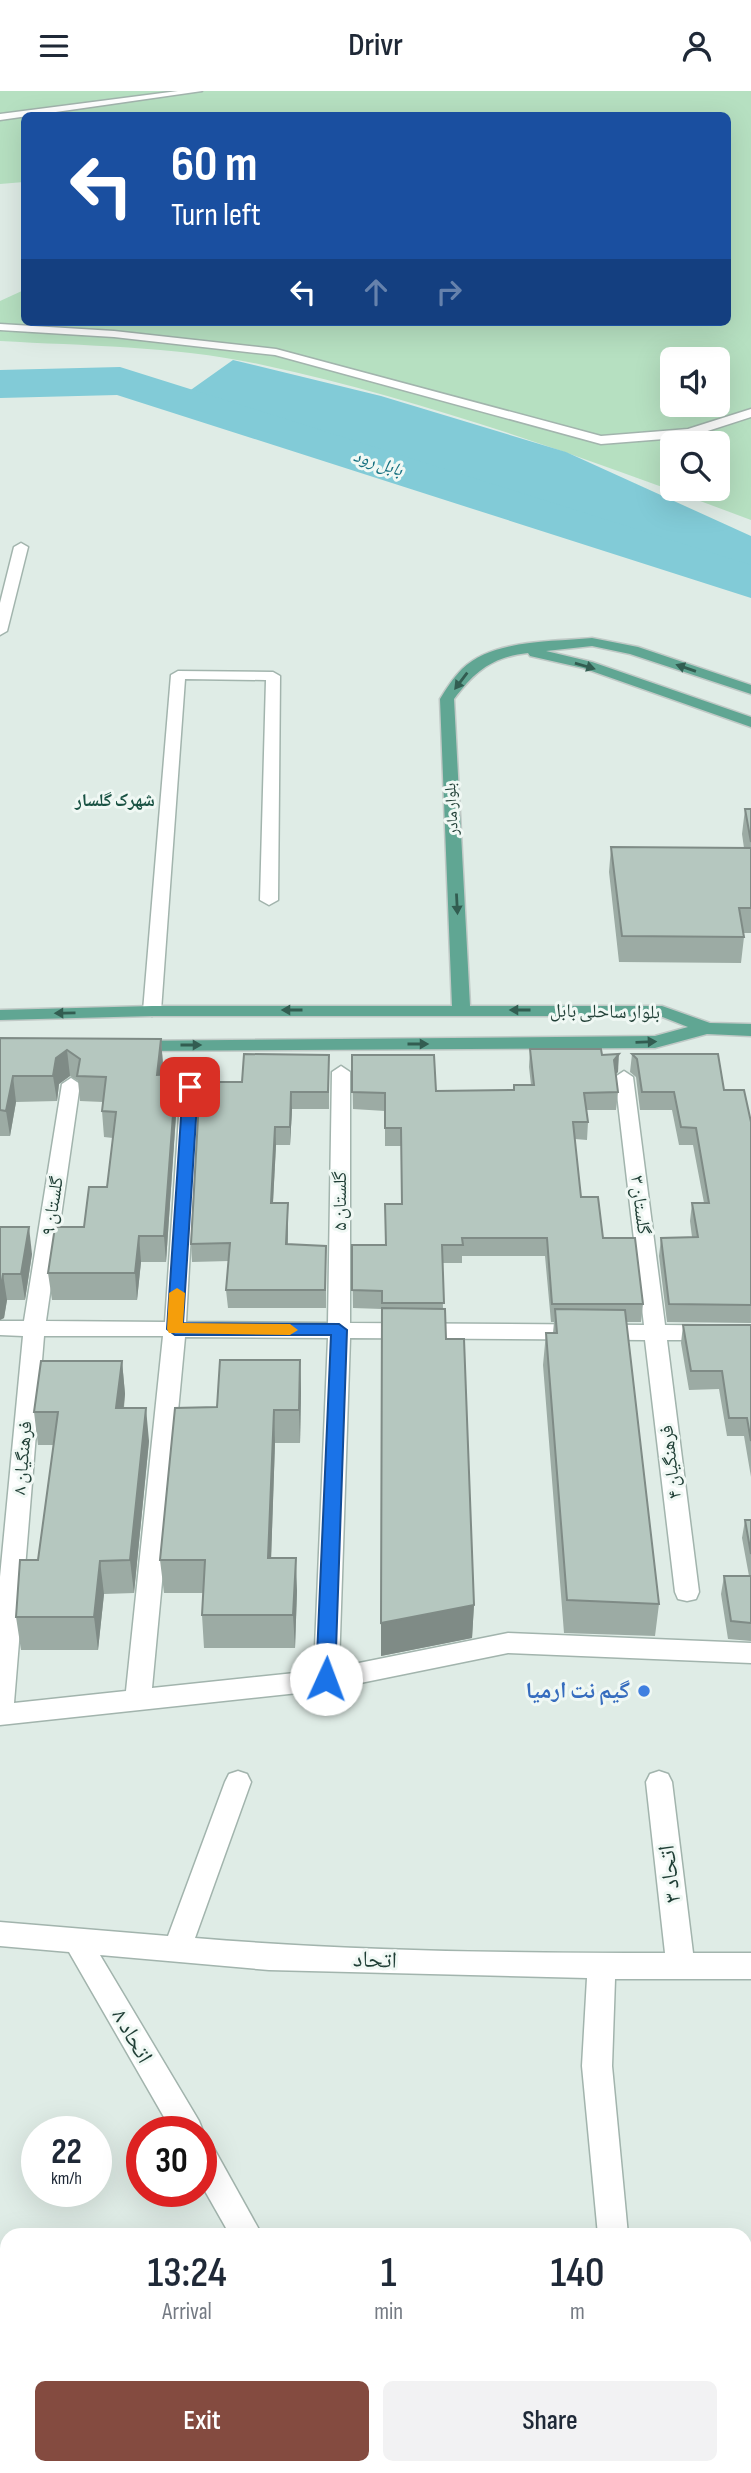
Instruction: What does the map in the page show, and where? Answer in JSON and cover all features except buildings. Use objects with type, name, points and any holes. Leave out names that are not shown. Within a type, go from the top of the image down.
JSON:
[{"type":"main road","name":"بلوار مادر","points":[[461,1010],[447,699],[468,671],[494,656],[519,650],[592,642],[633,650],[751,690]]},
{"type":"main road","points":[[519,650],[587,665],[751,722]]},
{"type":"main road","name":"بلوار ساحلی بابل","points":[[0,1015],[152,1011],[662,1011],[707,1028]]},
{"type":"main road","points":[[707,1028],[751,1030]]},
{"type":"main road","name":"بلوار ساحلی بابل","points":[[123,1045],[655,1042],[707,1028]]},
{"type":"street","points":[[38,112],[198,91]]},
{"type":"street","points":[[0,117],[21,114]]},
{"type":"street","points":[[0,327],[114,334],[276,352],[600,440],[689,433],[751,413]]},
{"type":"street","points":[[0,631],[21,547]]},
{"type":"street","points":[[152,1011],[178,675],[274,675],[269,900]]},
{"type":"street","name":"گلستان ۵","points":[[326,1679],[339,1330],[341,1072]]},
{"type":"street","name":"گلستان ۳","points":[[624,1077],[656,1332]]},
{"type":"street","name":"گلستان ۹","points":[[34,1328],[71,1084]]},
{"type":"street","points":[[138,1700],[175,1329],[190,1087]]},
{"type":"street","points":[[0,1328],[751,1333]]},
{"type":"street","name":"فرهنگیان ۸","points":[[0,1714],[34,1328]]},
{"type":"street","name":"فرهنگیان ۴","points":[[656,1332],[687,1592]]},
{"type":"street","points":[[0,1714],[326,1679],[508,1643],[751,1653]]},
{"type":"street","points":[[177,1949],[239,1782]]},
{"type":"street","name":"اتحاد ۳","points":[[659,1782],[681,1966]]},
{"type":"street","name":"اتحاد","points":[[0,1934],[269,1957],[602,1966],[751,1966]]},
{"type":"street","name":"اتحاد ۸","points":[[77,1941],[179,2116]]},
{"type":"street","points":[[602,1966],[597,2066],[612,2228]]},
{"type":"street","points":[[217,2183],[243,2228]]},
{"type":"green space","points":[[0,91],[751,91],[751,520],[699,501],[730,501],[730,431],[660,431],[660,487],[449,414],[263,365],[198,354],[0,341],[0,301],[21,291],[21,326],[731,326],[731,112],[21,112],[21,182],[0,184]]},
{"type":"water","points":[[233,360],[381,396],[566,452],[660,495],[660,501],[674,501],[751,536],[751,592],[679,559],[178,399]]},
{"type":"waterway","name":"بابل رود","points":[[0,384],[120,381],[751,582]]},
{"type":"slow traffic","points":[[177,1293],[175,1329],[290,1330]]},
{"type":"place","name":"گیم نت ارمیا","points":[[644,1691]]},
{"type":"district","name":"شهرک گلسار","points":[[115,800]]},
{"type":"route","points":[[190,1087],[175,1329],[339,1330],[326,1679]]}]
